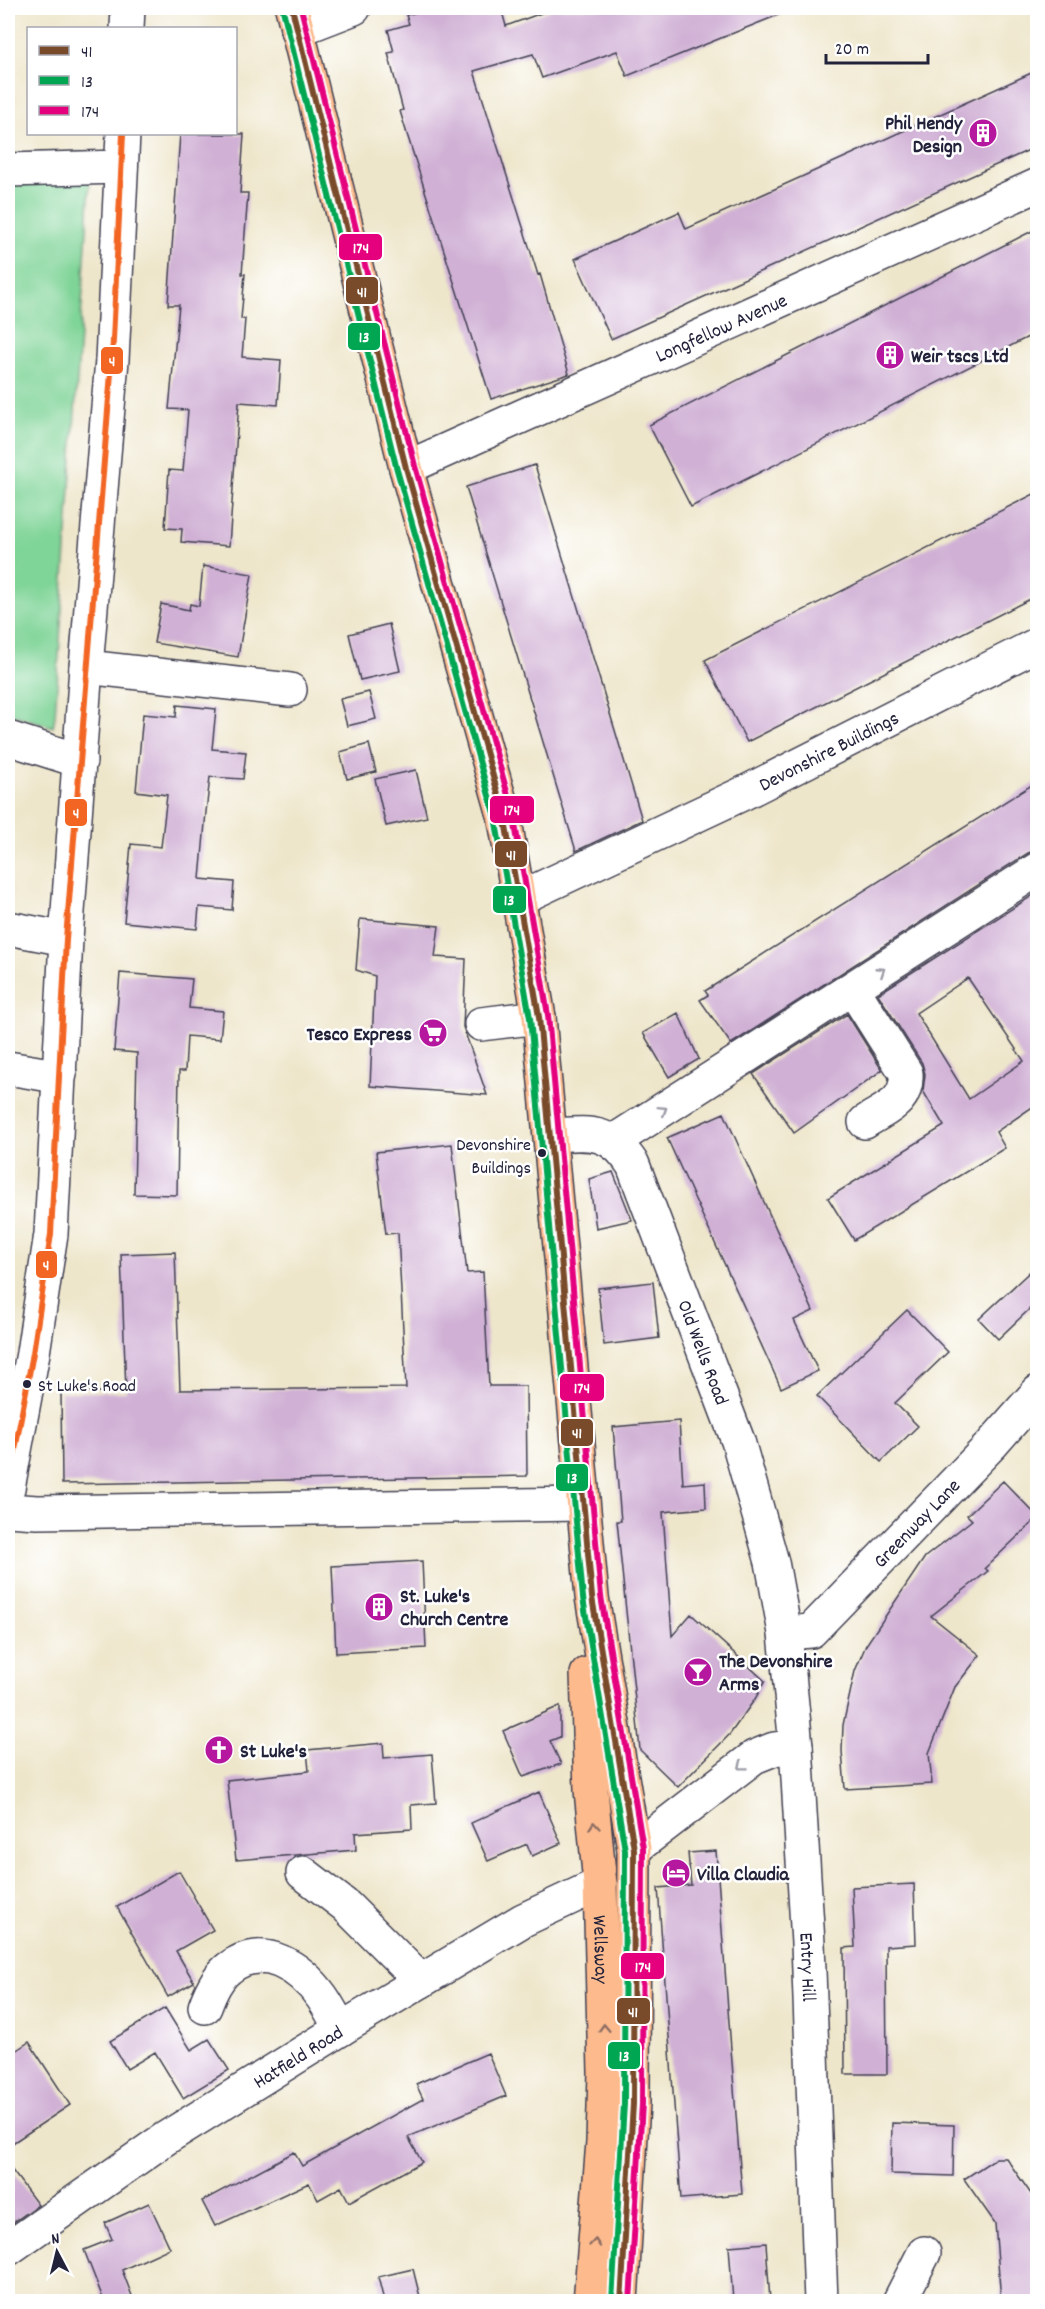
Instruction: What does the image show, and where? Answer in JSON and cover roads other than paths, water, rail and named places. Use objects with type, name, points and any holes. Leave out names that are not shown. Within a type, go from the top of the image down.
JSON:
[{"type":"main road","name":"Wellsway","points":[[294,19],[406,468],[504,815],[539,1017],[592,1597],[634,1849],[633,2104],[621,2301]]},
{"type":"main road","name":"Wellsway","points":[[590,2301],[603,2142],[605,2072],[600,1884],[591,1790],[586,1664],[592,1597]]},
{"type":"main road","points":[[600,1884],[634,1849]]},
{"type":"street","points":[[128,8],[128,27]]},
{"type":"street","points":[[294,19],[354,8]]},
{"type":"street","points":[[8,1488],[33,1353],[51,1234],[66,939],[112,360],[123,135]]},
{"type":"street","points":[[8,170],[121,167]]},
{"type":"street","name":"Longfellow Avenue","points":[[406,468],[1038,185]]},
{"type":"street","name":"Devonshire Buildings","points":[[520,898],[744,793],[1038,644]]},
{"type":"street","points":[[86,667],[290,690]]},
{"type":"street","points":[[8,738],[80,761]]},
{"type":"street","points":[[551,1135],[578,1133],[596,1135],[614,1141],[1038,869]]},
{"type":"street","points":[[8,928],[66,939]]},
{"type":"street","points":[[853,989],[906,1074],[907,1084],[904,1094],[897,1102],[865,1122]]},
{"type":"street","points":[[481,1024],[539,1017]]},
{"type":"street","points":[[8,1068],[44,1074],[60,1074]]},
{"type":"street","name":"Old Wells Road","points":[[614,1141],[633,1165],[738,1441],[772,1562],[785,1634]]},
{"type":"street","name":"Greenway Lane","points":[[785,1634],[811,1631],[992,1444],[1038,1392]]},
{"type":"street","points":[[8,1510],[37,1512],[582,1504]]},
{"type":"street","name":"Entry Hill","points":[[785,1634],[796,1746],[808,1943],[821,2301]]},
{"type":"street","points":[[634,1849],[754,1757],[774,1749],[796,1746]]},
{"type":"street","points":[[303,1873],[346,1906],[421,1981]]},
{"type":"street","name":"Hatfield Road","points":[[8,2249],[166,2138],[341,2030],[523,1920],[600,1884]]},
{"type":"street","points":[[205,2007],[213,1986],[228,1968],[244,1960],[261,1956],[278,1959],[299,1972],[322,1997],[341,2030]]},
{"type":"street","points":[[899,2301],[924,2253]]},
{"type":"place","name":"Phil Hendy Design","points":[[983,133]]},
{"type":"place","name":"Weir tscs Ltd","points":[[890,355]]},
{"type":"place","name":"Tesco Express","points":[[433,1033]]},
{"type":"place","name":"Devonshire Buildings","points":[[542,1153]]},
{"type":"place","name":"St Luke's Road","points":[[27,1384]]},
{"type":"place","name":"St. Luke's Church Centre","points":[[379,1607]]},
{"type":"place","name":"The Devonshire Arms","points":[[698,1672]]},
{"type":"place","name":"St Luke's","points":[[219,1750]]},
{"type":"place","name":"Villa Claudia","points":[[676,1873]]}]
